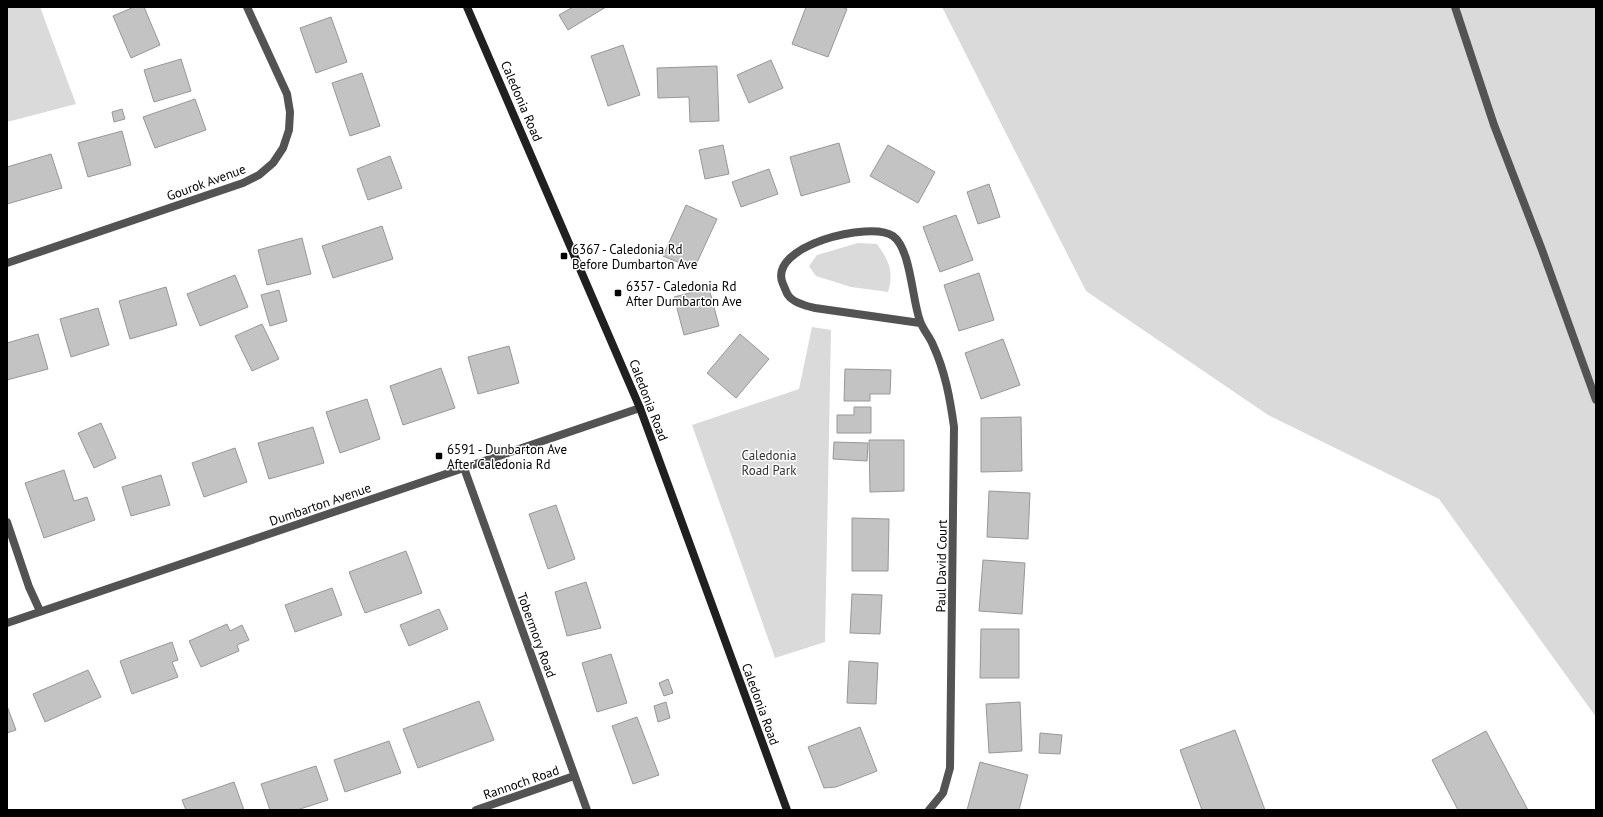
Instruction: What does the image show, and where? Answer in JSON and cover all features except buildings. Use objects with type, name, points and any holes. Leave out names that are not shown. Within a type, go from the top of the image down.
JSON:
[{"type":"street","name":"Gourok Avenue","points":[[7,263],[243,183],[259,175],[273,163],[283,148],[289,130],[290,112],[287,94],[247,7]]},
{"type":"street","name":"Caledonia Road","points":[[467,7],[640,408],[787,810]]},
{"type":"street","points":[[1455,7],[1494,124],[1542,250],[1596,400]]},
{"type":"street","name":"Paul David Court","points":[[920,323],[815,308],[804,305],[788,296],[782,282],[783,268],[789,258],[811,244],[842,234],[886,233],[893,236],[904,250],[920,323],[933,344],[947,385],[954,427],[950,768],[943,793],[929,810]]},
{"type":"street","name":"Dumbarton Avenue","points":[[7,623],[640,408]]},
{"type":"street","name":"Tobermory Road","points":[[464,468],[587,810]]},
{"type":"street","points":[[7,522],[29,587],[40,611]]},
{"type":"street","name":"Rannoch Road","points":[[476,810],[574,776]]},
{"type":"green space","points":[[7,7],[40,7],[76,104],[7,122]]},
{"type":"green space","points":[[942,7],[1596,7],[1596,717],[1439,499],[1268,415],[1086,291]]},
{"type":"green space","points":[[858,243],[877,244],[885,256],[890,272],[890,285],[888,292],[851,287],[816,276],[809,266],[817,255]]},
{"type":"green space","name":"Caledonia Road Park","points":[[812,327],[831,330],[825,642],[775,658],[692,425],[799,389]]},
{"type":"place","name":"6367 - Caledonia Rd Before Dumbarton Ave","points":[[564,256]]},
{"type":"place","name":"6357 - Caledonia Rd After Dumbarton Ave","points":[[618,293]]},
{"type":"place","name":"6591 - Dunbarton Ave After Caledonia Rd","points":[[439,456]]}]
